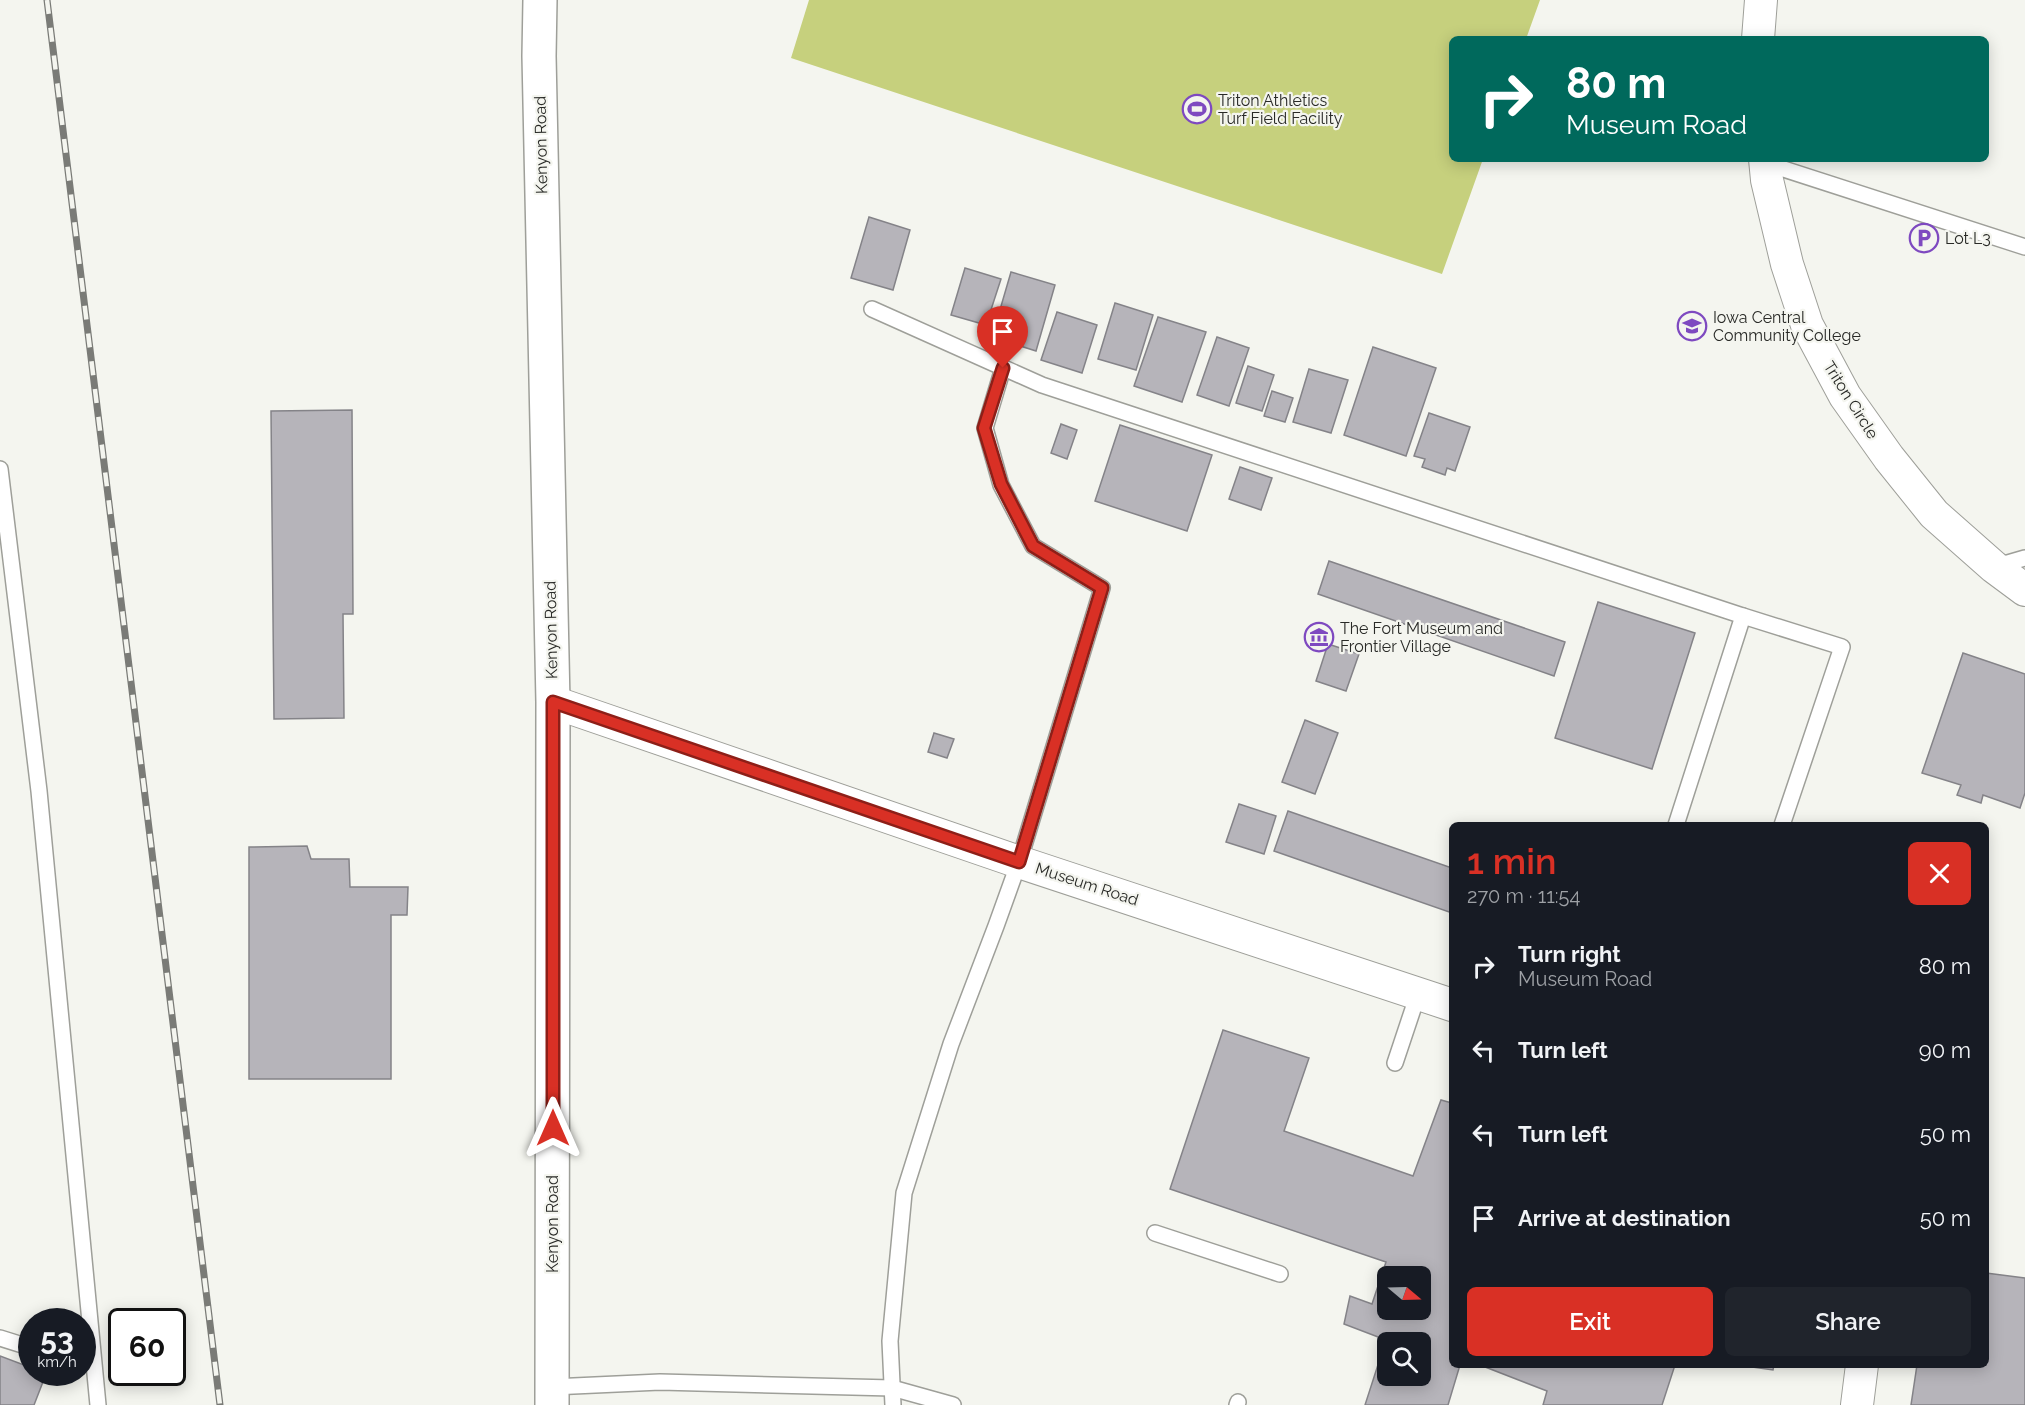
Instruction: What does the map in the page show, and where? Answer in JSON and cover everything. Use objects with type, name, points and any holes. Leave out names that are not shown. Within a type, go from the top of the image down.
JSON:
[{"type":"main road","name":"Kenyon Road","points":[[540,0],[553,702],[552,1396]]},
{"type":"street","points":[[1758,36],[1761,0]]},
{"type":"street","name":"Triton Circle","points":[[1765,162],[1767,180],[1787,264],[1807,325],[1845,396],[1889,458],[1935,514],[1994,567],[2025,590]]},
{"type":"street","name":"Museum Road","points":[[553,702],[1019,862],[1449,1004]]},
{"type":"street","points":[[1857,1405],[1862,1368]]},
{"type":"lane","points":[[1768,162],[2025,247]]},
{"type":"lane","points":[[872,309],[1042,386],[1842,647],[1783,822]]},
{"type":"lane","points":[[893,1405],[890,1341],[904,1193],[951,1044],[1019,862],[1102,588],[1033,546],[1001,484],[984,428],[1003,368]]},
{"type":"lane","points":[[0,470],[39,791],[83,1308]]},
{"type":"lane","points":[[1994,567],[2025,558]]},
{"type":"lane","points":[[1677,822],[1743,616]]},
{"type":"lane","points":[[1395,1063],[1418,994]]},
{"type":"lane","points":[[1155,1233],[1280,1274]]},
{"type":"lane","points":[[0,1338],[18,1344]]},
{"type":"lane","points":[[552,1396],[660,1382],[892,1388],[952,1405]]},
{"type":"lane","points":[[93,1386],[98,1405]]},
{"type":"green space","name":"Triton Athletics Turf Field Facility","points":[[809,0],[1540,0],[1527,36],[1449,36],[1449,162],[1482,162],[1442,274],[791,58]]},
{"type":"building","points":[[869,217],[910,230],[893,290],[851,278]]},
{"type":"building","points":[[965,268],[1001,279],[986,325],[951,315]]},
{"type":"building","points":[[1011,272],[1055,285],[1036,351],[992,337]]},
{"type":"building","points":[[1115,303],[1153,315],[1136,370],[1098,359]]},
{"type":"building","points":[[1057,312],[1097,325],[1082,373],[1041,360]]},
{"type":"building","points":[[1158,317],[1206,332],[1182,402],[1134,386]]},
{"type":"building","points":[[1217,337],[1249,348],[1229,406],[1197,395]]},
{"type":"building","points":[[1373,347],[1436,368],[1406,456],[1344,435]]},
{"type":"building","points":[[1248,366],[1274,375],[1262,411],[1236,403]]},
{"type":"building","points":[[1309,369],[1348,380],[1331,433],[1293,422]]},
{"type":"building","points":[[1272,391],[1293,398],[1285,422],[1264,416]]},
{"type":"building","points":[[352,410],[353,614],[343,614],[344,718],[274,719],[271,411]]},
{"type":"building","points":[[1429,413],[1470,427],[1455,471],[1447,468],[1445,475],[1422,467],[1425,459],[1414,456]]},
{"type":"building","points":[[1061,424],[1077,430],[1067,459],[1051,453]]},
{"type":"building","points":[[1120,425],[1212,455],[1187,531],[1095,501]]},
{"type":"building","points":[[1240,467],[1272,478],[1261,510],[1229,499]]},
{"type":"building","points":[[1329,561],[1565,642],[1554,676],[1318,594]]},
{"type":"building","points":[[1598,602],[1695,633],[1652,769],[1555,738]]},
{"type":"building","points":[[1328,644],[1359,654],[1346,691],[1316,681]]},
{"type":"building","points":[[1963,653],[2025,674],[2025,793],[2020,808],[1983,795],[1981,803],[1957,795],[1961,785],[1922,773]]},
{"type":"building","points":[[1305,720],[1338,733],[1315,794],[1282,782]]},
{"type":"building","points":[[934,733],[954,739],[947,758],[928,752]]},
{"type":"building","points":[[1239,804],[1276,816],[1264,854],[1226,842]]},
{"type":"building","points":[[1288,811],[1449,867],[1449,912],[1274,851]]},
{"type":"building","points":[[307,846],[311,859],[349,859],[350,887],[408,887],[407,915],[391,915],[391,1079],[249,1079],[249,847]]},
{"type":"building","points":[[1223,1030],[1309,1058],[1284,1131],[1413,1176],[1441,1100],[1449,1102],[1449,1368],[1459,1368],[1448,1405],[1365,1405],[1377,1368],[1377,1386],[1431,1386],[1431,1332],[1377,1332],[1377,1337],[1344,1324],[1350,1296],[1372,1304],[1377,1289],[1377,1320],[1431,1320],[1431,1266],[1385,1266],[1386,1262],[1170,1189]]},
{"type":"building","points":[[1989,1273],[2025,1278],[2025,1405],[1911,1405],[1917,1368],[1989,1368]]},
{"type":"building","points":[[0,1356],[18,1363],[18,1386],[41,1386],[34,1405],[0,1405]]},
{"type":"building","points":[[1488,1368],[1674,1368],[1662,1405],[1543,1405],[1547,1391]]},
{"type":"railway","points":[[47,0],[220,1405]]},
{"type":"place","name":"Triton Athletics Turf Field Facility","points":[[1197,109]]},
{"type":"place","name":"Lot L3","points":[[1924,238]]},
{"type":"place","name":"Iowa Central Community College","points":[[1692,326]]},
{"type":"place","name":"The Fort Museum and Frontier Village","points":[[1319,637]]},
{"type":"route","points":[[553,1128],[553,702],[1019,862],[1102,588],[1033,546],[1001,484],[984,428],[1003,368]]}]
